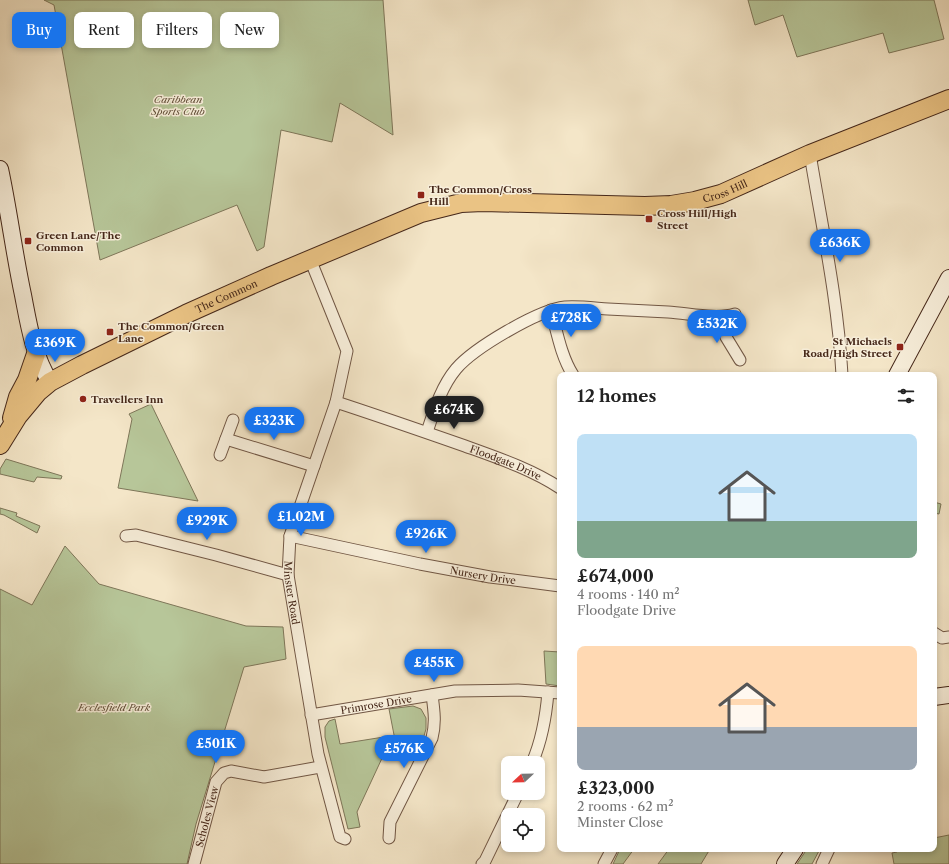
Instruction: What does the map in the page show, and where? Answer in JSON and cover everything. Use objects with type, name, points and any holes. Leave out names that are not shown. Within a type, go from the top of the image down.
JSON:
[{"type":"main road","name":"Cross Hill","points":[[461,203],[507,202],[614,206],[671,205],[710,198],[810,154],[949,99]]},
{"type":"main road","points":[[0,169],[19,278],[36,354],[50,382]]},
{"type":"main road","name":"The Common","points":[[0,445],[9,428],[36,395],[50,382],[82,365],[186,314],[310,259],[420,213],[461,203]]},
{"type":"main road","points":[[899,372],[949,278]]},
{"type":"main road","points":[[9,428],[18,396],[27,380],[36,354]]},
{"type":"main road","points":[[937,697],[949,695]]},
{"type":"main road","points":[[785,864],[793,852]]},
{"type":"street","points":[[810,154],[835,295],[842,372]]},
{"type":"street","name":"Minster Road","points":[[310,259],[347,351],[336,402],[290,536],[288,575],[320,767],[340,837],[344,839]]},
{"type":"street","points":[[427,432],[440,396],[455,370],[465,360],[496,339],[531,319],[551,310],[577,306],[677,312],[722,317],[734,314]]},
{"type":"street","points":[[551,310],[562,350],[571,372]]},
{"type":"street","points":[[722,317],[726,338],[740,360]]},
{"type":"street","name":"Floodgate Drive","points":[[336,402],[427,432],[498,458],[529,471],[557,486]]},
{"type":"street","points":[[220,455],[233,420]]},
{"type":"street","points":[[226,439],[314,466]]},
{"type":"street","points":[[126,536],[130,535],[143,537],[288,575]]},
{"type":"street","name":"Nursery Drive","points":[[290,536],[428,566],[490,577],[557,586]]},
{"type":"street","points":[[937,635],[942,638],[949,637]]},
{"type":"street","name":"Primrose Drive","points":[[311,715],[455,691],[518,690],[557,693]]},
{"type":"street","points":[[534,756],[542,735],[546,716],[548,692]]},
{"type":"street","points":[[389,838],[390,822],[425,753],[434,730],[435,718],[432,695]]},
{"type":"street","name":"Scholes View","points":[[196,863],[216,782],[224,773],[230,771],[264,777],[320,767]]},
{"type":"street","points":[[482,864],[485,861],[515,800]]},
{"type":"street","points":[[604,864],[610,852]]},
{"type":"street","points":[[822,864],[828,852]]},
{"type":"green space","name":"Caribbean Sports Club","points":[[44,0],[383,0],[393,135],[340,103],[332,142],[281,130],[264,247],[257,251],[237,205],[100,260],[62,48],[66,48],[66,12],[55,12],[54,5]]},
{"type":"green space","points":[[748,0],[934,0],[944,39],[889,53],[883,33],[797,57],[783,15],[755,25]]},
{"type":"green space","points":[[151,404],[198,501],[118,488],[132,419],[129,414]]},
{"type":"green space","points":[[6,459],[62,476],[61,479],[37,477],[34,482],[0,474],[0,469]]},
{"type":"green space","points":[[937,503],[941,504],[939,514],[937,514]]},
{"type":"green space","points":[[0,508],[17,513],[16,516],[40,526],[37,533],[0,514]]},
{"type":"green space","name":"Ecclesfield Park","points":[[65,546],[99,584],[246,626],[283,627],[286,659],[244,667],[196,824],[187,864],[0,864],[0,589],[32,605]]},
{"type":"green space","points":[[544,651],[557,652],[557,686],[546,684]]},
{"type":"green space","points":[[413,706],[421,709],[426,718],[426,729],[419,753],[395,740],[389,709]]},
{"type":"green space","points":[[335,719],[340,744],[390,736],[390,741],[357,812],[360,827],[348,829],[325,737],[325,727],[329,721]]},
{"type":"green space","points":[[949,835],[949,864],[894,864],[892,853],[937,852],[937,837]]},
{"type":"green space","points":[[619,852],[632,852],[623,864],[613,864]]},
{"type":"green space","points":[[667,852],[708,852],[701,864],[658,864]]},
{"type":"green space","points":[[805,852],[818,852],[812,864],[797,864]]},
{"type":"place","name":"The Common/Cross Hill","points":[[421,195]]},
{"type":"place","name":"Cross Hill/High Street","points":[[649,219]]},
{"type":"place","name":"Green Lane/The Common","points":[[28,241]]},
{"type":"place","name":"The Common/Green Lane","points":[[110,332]]},
{"type":"place","name":"St Michaels Road/High Street","points":[[900,347]]},
{"type":"place","name":"Travellers Inn","points":[[83,399]]}]
